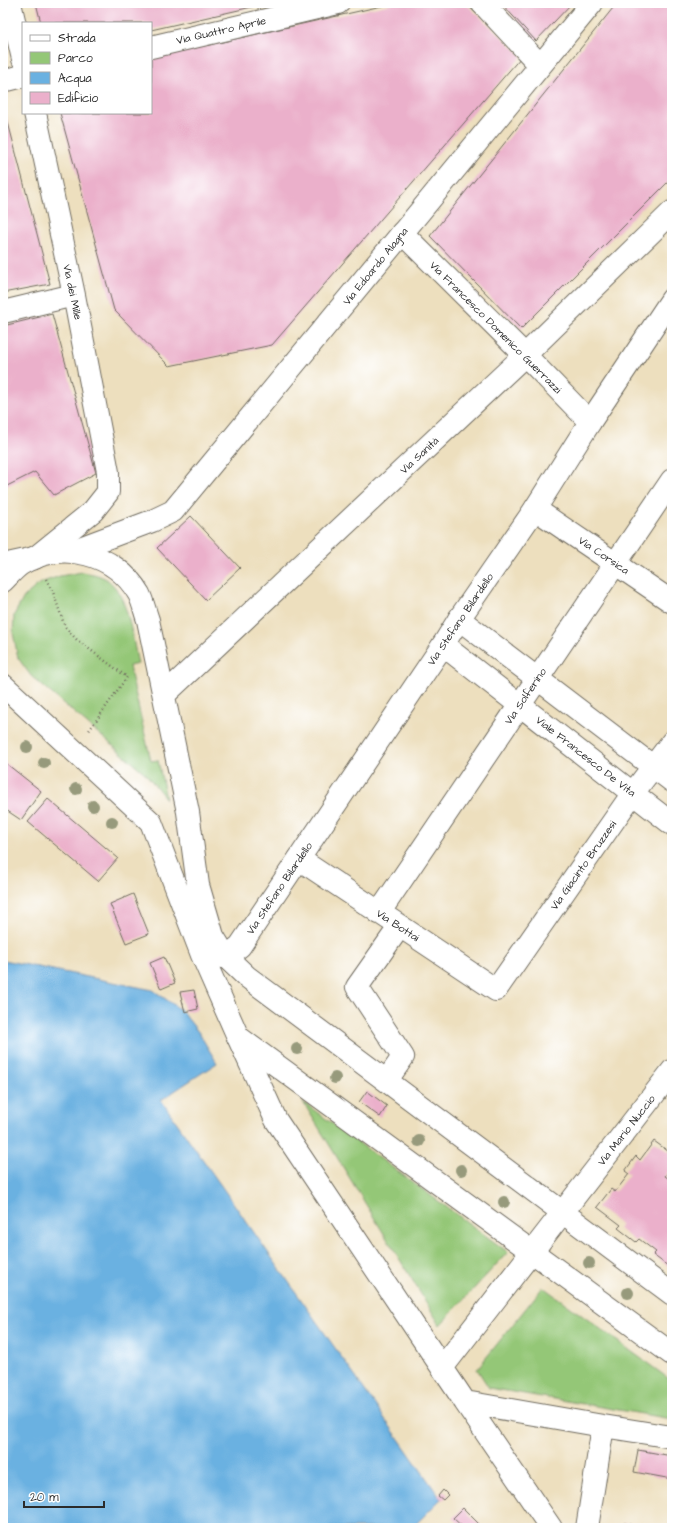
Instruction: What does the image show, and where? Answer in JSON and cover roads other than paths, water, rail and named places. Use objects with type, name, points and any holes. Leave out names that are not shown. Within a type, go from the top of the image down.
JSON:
[{"type":"street","points":[[10,3],[22,55]]},
{"type":"street","name":"Via Quattro Aprile","points":[[152,46],[338,3]]},
{"type":"street","points":[[482,3],[540,65]]},
{"type":"street","name":"Via Edoardo Alagna","points":[[72,551],[152,521],[173,511],[592,3]]},
{"type":"street","points":[[3,81],[22,76]]},
{"type":"street","name":"Via dei Mille","points":[[35,114],[74,295],[108,472],[108,492],[93,511],[35,558]]},
{"type":"street","name":"Via Sanità","points":[[164,695],[525,355],[672,212]]},
{"type":"street","name":"Via Francesco Domenico Guerrazzi","points":[[402,233],[590,422]]},
{"type":"street","points":[[3,312],[74,295]]},
{"type":"street","name":"Via Stefano Bilardello","points":[[226,957],[240,946],[246,938],[459,619],[535,509],[590,422],[672,299]]},
{"type":"street","name":"Via Solferino","points":[[379,912],[672,480]]},
{"type":"street","name":"Via Corsica","points":[[535,509],[672,602]]},
{"type":"street","points":[[3,581],[21,564],[45,554],[72,551],[99,558],[122,573],[139,594],[148,620],[188,812],[198,885],[213,936],[226,957],[246,976],[672,1294]]},
{"type":"street","points":[[3,565],[35,558]]},
{"type":"street","points":[[459,619],[672,781]]},
{"type":"street","name":"Viale Francesco De Vita","points":[[443,645],[672,824]]},
{"type":"street","points":[[3,685],[151,822],[202,955],[276,1120],[551,1528]]},
{"type":"street","name":"Via Giacinto Bruzzesi","points":[[496,990],[633,793],[672,742]]},
{"type":"street","name":"Via Bottai","points":[[299,859],[496,990]]},
{"type":"street","points":[[387,1080],[403,1057],[357,987],[400,926]]},
{"type":"street","points":[[202,955],[226,957]]},
{"type":"street","points":[[238,1037],[672,1354]]},
{"type":"street","name":"Via Mario Nuccio","points":[[442,1368],[672,1070]]},
{"type":"street","points":[[465,1402],[672,1437]]},
{"type":"street","points":[[587,1528],[603,1426]]},
{"type":"water","points":[[3,960],[153,990],[181,1010],[199,1033],[217,1063],[161,1100],[441,1499],[412,1528],[3,1528]]}]
